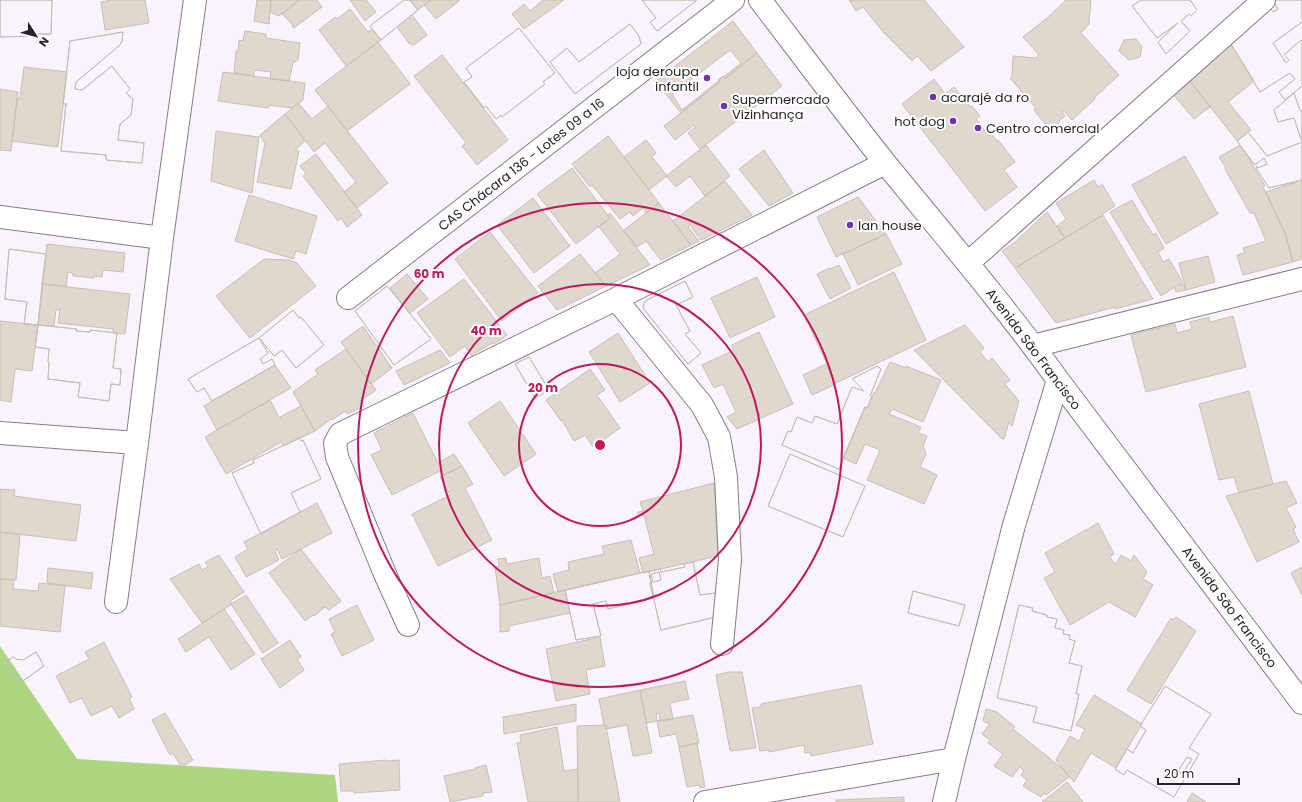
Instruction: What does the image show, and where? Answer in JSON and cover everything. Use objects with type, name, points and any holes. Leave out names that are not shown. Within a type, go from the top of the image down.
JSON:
[{"type":"street","points":[[116,602],[162,238],[195,0]]},
{"type":"street","name":"CAS Chácara 136 - Lotes 09 a 16","points":[[348,298],[733,0]]},
{"type":"street","name":"Avenida São Francisco","points":[[760,0],[885,163],[968,263],[1033,346],[1302,703]]},
{"type":"street","points":[[968,263],[1264,0]]},
{"type":"street","points":[[408,625],[385,574],[337,457],[335,443],[340,434],[616,299],[885,163]]},
{"type":"street","points":[[0,217],[162,238]]},
{"type":"street","points":[[1033,346],[1302,279]]},
{"type":"street","points":[[616,299],[702,406],[718,437],[726,477],[730,560],[722,644]]},
{"type":"street","points":[[944,802],[1014,525],[1058,380]]},
{"type":"street","points":[[0,433],[137,443]]},
{"type":"street","points":[[706,802],[954,759]]},
{"type":"green space","points":[[0,646],[77,759],[335,775],[338,802],[0,802]]},
{"type":"building","points":[[0,0],[52,0],[51,34],[0,37]]},
{"type":"building","points":[[0,0],[52,0],[51,34],[0,37]]},
{"type":"building","points":[[111,0],[145,0],[149,23],[105,30],[101,2]]},
{"type":"building","points":[[257,0],[271,0],[269,24],[254,21]]},
{"type":"building","points":[[271,0],[299,0],[279,16],[270,12]]},
{"type":"building","points":[[299,0],[317,0],[322,7],[294,28],[282,14]]},
{"type":"building","points":[[350,0],[366,0],[376,12],[365,21]]},
{"type":"building","points":[[404,0],[410,0],[418,10],[381,40],[370,26]]},
{"type":"building","points":[[404,0],[410,0],[418,10],[381,40],[370,26]]},
{"type":"building","points":[[410,0],[431,0],[418,10]]},
{"type":"building","points":[[431,0],[459,1],[436,19],[424,5]]},
{"type":"building","points":[[543,0],[564,0],[524,29],[512,14],[524,4],[530,11]]},
{"type":"building","points":[[642,0],[697,0],[657,31],[650,22],[656,18]]},
{"type":"building","points":[[642,0],[697,0],[657,31],[650,22],[656,18]]},
{"type":"building","points":[[849,0],[924,0],[964,47],[931,71],[917,56],[912,61],[884,33],[863,7],[856,11]]},
{"type":"building","points":[[1066,0],[1091,0],[1089,24],[1081,33],[1119,75],[1072,120],[1064,111],[1062,112],[1065,116],[1050,130],[1034,110],[1036,108],[1010,78],[1012,76],[1013,56],[1035,58],[1039,55],[1023,37],[1047,18]]},
{"type":"building","points":[[1141,0],[1190,0],[1197,10],[1191,16],[1189,14],[1181,21],[1190,31],[1166,54],[1158,42],[1178,23],[1157,38],[1132,6]]},
{"type":"building","points":[[1141,0],[1190,0],[1197,10],[1191,16],[1189,14],[1181,21],[1190,31],[1166,54],[1158,42],[1178,23],[1157,38],[1132,6]]},
{"type":"building","points":[[1273,0],[1302,0],[1302,22],[1273,43],[1286,63],[1289,60],[1284,55],[1301,40],[1302,41],[1302,86],[1285,100],[1279,92],[1295,79],[1290,73],[1260,92],[1229,41],[1268,5],[1273,12],[1278,9]]},
{"type":"building","points":[[1273,0],[1302,0],[1302,22],[1273,43],[1286,63],[1289,60],[1284,55],[1301,40],[1302,41],[1302,86],[1285,100],[1279,92],[1295,79],[1290,73],[1260,92],[1229,41],[1268,5],[1273,12],[1278,9]]},
{"type":"building","points":[[350,9],[368,32],[372,29],[381,40],[346,66],[319,30],[335,17],[337,19]]},
{"type":"building","points":[[412,15],[427,35],[414,45],[408,42],[397,27]]},
{"type":"building","points":[[733,21],[757,53],[725,79],[723,76],[718,80],[720,82],[681,113],[656,81]]},
{"type":"building","points":[[630,24],[639,36],[641,44],[575,94],[550,62],[567,48],[579,62]]},
{"type":"building","points":[[630,24],[639,36],[641,44],[575,94],[550,62],[567,48],[579,62]]},
{"type":"building","points":[[519,28],[555,73],[543,82],[545,84],[502,117],[501,115],[496,119],[486,106],[484,108],[464,82],[472,77],[466,68]]},
{"type":"building","points":[[519,28],[555,73],[543,82],[545,84],[502,117],[501,115],[496,119],[486,106],[484,108],[464,82],[472,77],[466,68]]},
{"type":"building","points":[[245,31],[266,34],[266,38],[300,43],[298,60],[293,63],[289,81],[270,79],[271,72],[254,70],[254,76],[234,73],[236,51],[238,51],[239,40],[243,41]]},
{"type":"building","points":[[123,32],[120,45],[76,82],[75,89],[82,90],[112,66],[130,89],[126,93],[133,99],[131,115],[120,124],[118,140],[144,143],[142,163],[106,160],[106,155],[61,151],[66,104],[63,104],[70,41]]},
{"type":"building","points":[[123,32],[120,45],[76,82],[75,89],[82,90],[112,66],[130,89],[126,93],[133,99],[131,115],[120,124],[118,140],[144,143],[142,163],[106,160],[106,155],[61,151],[66,104],[63,104],[70,41]]},
{"type":"building","points":[[1136,39],[1142,47],[1140,57],[1129,60],[1119,51],[1124,40]]},
{"type":"building","points":[[1229,41],[1254,81],[1228,102],[1251,130],[1237,141],[1187,77]]},
{"type":"building","points":[[378,42],[410,84],[347,131],[315,90]]},
{"type":"building","name":"loja deroupa infantil","points":[[730,50],[741,63],[682,110],[672,94]]},
{"type":"building","name":"Supermercado Vizinhança","points":[[757,53],[782,86],[700,149],[688,133],[695,127],[694,125],[675,140],[664,126]]},
{"type":"building","points":[[442,55],[508,140],[477,165],[462,146],[466,143],[414,76]]},
{"type":"building","points":[[24,67],[67,72],[58,147],[12,141],[17,98],[20,98]]},
{"type":"building","points":[[223,72],[305,83],[303,100],[292,108],[269,105],[268,108],[218,101]]},
{"type":"building","points":[[934,79],[945,94],[954,87],[967,103],[969,101],[970,103],[968,104],[970,107],[972,106],[980,116],[976,119],[989,136],[992,134],[997,141],[998,140],[1015,162],[1004,170],[1017,187],[985,211],[902,104]]},
{"type":"building","points":[[1188,79],[1210,107],[1194,119],[1172,93]]},
{"type":"building","points":[[0,89],[18,92],[11,151],[0,150]]},
{"type":"building","points":[[1294,93],[1300,110],[1302,110],[1302,142],[1294,118],[1278,122],[1274,110]]},
{"type":"building","points":[[1294,93],[1300,110],[1302,110],[1302,142],[1294,118],[1278,122],[1274,110]]},
{"type":"building","points":[[298,103],[312,119],[328,106],[388,183],[357,208],[344,192],[356,182],[325,143],[314,152],[285,114]]},
{"type":"building","points":[[285,114],[304,139],[304,142],[295,150],[299,151],[291,189],[257,182],[265,144],[260,135]]},
{"type":"building","points":[[216,131],[259,136],[252,193],[211,181]]},
{"type":"building","points":[[1248,132],[1267,156],[1302,142],[1302,180],[1269,188],[1256,168],[1257,166],[1258,168],[1267,164],[1264,158],[1255,165],[1237,141]]},
{"type":"building","points":[[1248,132],[1267,156],[1302,142],[1302,180],[1269,188],[1256,168],[1257,166],[1258,168],[1267,164],[1264,158],[1255,165],[1237,141]]},
{"type":"building","points":[[608,136],[659,203],[646,213],[643,208],[633,216],[630,212],[620,219],[592,185],[590,187],[572,164]]},
{"type":"building","points":[[646,140],[656,153],[652,157],[667,176],[649,190],[624,157]]},
{"type":"building","points":[[706,145],[730,176],[705,196],[690,176],[676,187],[666,176]]},
{"type":"building","points":[[1240,145],[1265,186],[1263,187],[1285,233],[1293,262],[1243,275],[1237,255],[1245,253],[1243,248],[1266,241],[1254,213],[1250,213],[1219,157]]},
{"type":"building","points":[[764,150],[793,193],[769,206],[739,169]]},
{"type":"building","points":[[316,154],[362,215],[347,227],[341,218],[338,221],[303,176],[306,173],[300,166]]},
{"type":"building","points":[[1185,156],[1218,214],[1166,244],[1132,185]]},
{"type":"building","points":[[572,168],[610,218],[576,244],[537,194]]},
{"type":"building","points":[[1094,180],[1098,187],[1102,184],[1115,206],[1065,238],[1057,226],[1066,219],[1056,203]]},
{"type":"building","points":[[1302,180],[1302,259],[1293,262],[1285,233],[1266,192]]},
{"type":"building","points":[[725,181],[752,215],[701,240],[690,225],[688,227],[699,241],[691,245],[673,221]]},
{"type":"building","points":[[249,195],[317,216],[306,254],[296,251],[293,259],[235,241]]},
{"type":"building","name":"lan house","points":[[858,197],[886,234],[836,257],[817,217]]},
{"type":"building","points":[[533,198],[570,246],[534,273],[497,225]]},
{"type":"building","points":[[1132,200],[1153,235],[1156,233],[1164,248],[1158,252],[1163,262],[1169,259],[1183,283],[1179,285],[1184,285],[1186,290],[1176,292],[1175,287],[1161,296],[1110,212]]},
{"type":"building","points":[[659,203],[691,245],[661,260],[646,241],[637,247],[624,230]]},
{"type":"building","points":[[1047,212],[1065,238],[1015,268],[1002,251],[1014,243]]},
{"type":"building","points":[[610,213],[650,265],[606,286],[595,273],[620,254],[599,227],[610,218],[608,215]]},
{"type":"building","points":[[1103,215],[1153,299],[1115,309],[1115,307],[1056,323],[1015,268]]},
{"type":"building","points":[[490,232],[538,293],[502,321],[455,259]]},
{"type":"building","points":[[886,234],[902,264],[858,285],[843,254]]},
{"type":"building","points":[[47,244],[125,253],[123,272],[103,270],[102,277],[94,276],[94,278],[73,276],[73,273],[68,272],[66,286],[42,284]]},
{"type":"building","points":[[9,249],[46,254],[38,325],[24,324],[27,302],[5,299]]},
{"type":"building","points":[[9,249],[46,254],[38,325],[24,324],[27,302],[5,299]]},
{"type":"building","points":[[580,254],[606,286],[557,310],[538,286]]},
{"type":"building","points":[[1208,256],[1215,282],[1186,290],[1179,263]]},
{"type":"building","points":[[264,259],[289,260],[297,263],[316,286],[250,338],[216,296]]},
{"type":"building","points":[[839,265],[851,288],[830,299],[817,274]]},
{"type":"building","points":[[894,272],[926,340],[836,383],[804,315]]},
{"type":"building","points":[[407,274],[428,299],[410,313],[390,288]]},
{"type":"building","points":[[757,277],[775,317],[730,338],[711,298]]},
{"type":"building","points":[[464,279],[507,335],[472,356],[465,346],[450,357],[417,313]]},
{"type":"building","points":[[685,281],[693,297],[676,305],[690,331],[685,334],[701,353],[688,364],[643,308],[645,301]]},
{"type":"building","points":[[685,281],[693,297],[676,305],[690,331],[685,334],[701,353],[688,364],[643,308],[645,301]]},
{"type":"building","points":[[42,284],[130,294],[125,334],[113,333],[113,329],[58,323],[60,310],[56,310],[54,326],[38,325]]},
{"type":"building","points":[[387,286],[431,339],[394,365],[355,311]]},
{"type":"building","points":[[387,286],[431,339],[394,365],[355,311]]},
{"type":"building","points":[[293,310],[299,318],[301,317],[324,345],[296,368],[282,350],[274,356],[259,338]]},
{"type":"building","points":[[293,310],[299,318],[301,317],[324,345],[296,368],[282,350],[274,356],[259,338]]},
{"type":"building","points":[[1233,316],[1246,367],[1146,392],[1131,335],[1175,324],[1177,333],[1192,329],[1190,322],[1209,317],[1210,322]]},
{"type":"building","points":[[0,321],[38,325],[32,371],[15,369],[11,402],[0,400]]},
{"type":"building","points":[[38,325],[77,329],[76,331],[90,332],[90,330],[117,333],[113,368],[121,369],[120,385],[111,384],[109,401],[78,397],[80,383],[48,379],[49,349],[35,347]]},
{"type":"building","points":[[38,325],[77,329],[76,331],[90,332],[90,330],[117,333],[113,368],[121,369],[120,385],[111,384],[109,401],[78,397],[80,383],[48,379],[49,349],[35,347]]},
{"type":"building","points":[[965,325],[984,348],[980,352],[988,362],[992,358],[1010,380],[1005,384],[1019,401],[1012,426],[1009,422],[1004,439],[1002,439],[914,350]]},
{"type":"building","points":[[363,326],[392,368],[371,384],[341,342]]},
{"type":"building","points":[[759,332],[793,404],[737,429],[727,417],[736,412],[723,384],[714,388],[702,365],[734,350],[732,345]]},
{"type":"building","points":[[618,333],[650,383],[620,402],[589,352]]},
{"type":"building","points":[[259,338],[268,353],[260,359],[263,364],[272,359],[275,365],[212,401],[204,388],[197,392],[188,379]]},
{"type":"building","points":[[259,338],[268,353],[260,359],[263,364],[272,359],[275,365],[212,401],[204,388],[197,392],[188,379]]},
{"type":"building","points":[[346,349],[376,390],[360,401],[363,406],[348,414],[345,411],[315,431],[293,392],[318,374],[315,370]]},
{"type":"building","points":[[440,350],[450,363],[404,385],[396,371]]},
{"type":"building","points":[[529,357],[549,390],[535,398],[515,364]]},
{"type":"building","points":[[529,357],[549,390],[535,398],[515,364]]},
{"type":"building","points":[[890,362],[906,368],[906,366],[941,380],[923,422],[892,409],[889,414],[921,427],[918,433],[927,436],[923,446],[926,454],[920,467],[937,475],[924,504],[867,480],[880,450],[865,444],[856,464],[843,458],[865,407],[867,408]]},
{"type":"building","points":[[826,364],[836,384],[812,395],[803,375]]},
{"type":"building","points":[[275,365],[291,388],[217,430],[204,406]]},
{"type":"building","points":[[877,366],[881,369],[870,396],[872,397],[867,408],[865,407],[839,469],[782,445],[788,431],[791,432],[797,417],[812,423],[815,416],[837,424],[852,387],[864,391],[852,379]]},
{"type":"building","points":[[877,366],[881,369],[870,396],[872,397],[867,408],[865,407],[839,469],[782,445],[788,431],[791,432],[797,417],[812,423],[815,416],[837,424],[852,387],[864,391],[852,379]]},
{"type":"building","points":[[590,369],[605,390],[597,395],[620,428],[593,447],[585,435],[574,441],[562,420],[561,421],[546,400]]},
{"type":"building","points":[[1249,391],[1273,484],[1239,493],[1234,477],[1219,480],[1199,404]]},
{"type":"building","points":[[270,400],[280,419],[280,417],[301,406],[315,431],[283,446],[281,442],[226,474],[205,437]]},
{"type":"building","points":[[500,401],[536,454],[504,476],[468,423]]},
{"type":"building","points":[[413,413],[438,463],[454,454],[462,466],[444,475],[442,470],[392,495],[371,455],[382,450],[374,433]]},
{"type":"building","points":[[299,438],[301,441],[303,440],[321,479],[291,493],[300,512],[261,534],[232,473],[254,463],[253,460]]},
{"type":"building","points":[[299,438],[301,441],[303,440],[321,479],[291,493],[300,512],[261,534],[232,473],[254,463],[253,460]]},
{"type":"building","points":[[790,454],[865,486],[843,537],[768,506]]},
{"type":"building","points":[[790,454],[865,486],[843,537],[768,506]]},
{"type":"building","points":[[462,466],[473,484],[465,488],[492,540],[438,566],[412,514],[450,495],[440,477]]},
{"type":"building","points":[[1286,481],[1297,503],[1286,508],[1296,527],[1293,529],[1299,542],[1257,562],[1226,496]]},
{"type":"building","points":[[714,483],[718,556],[643,573],[639,558],[654,554],[644,515],[639,516],[638,512],[643,511],[640,502]]},
{"type":"building","points":[[0,489],[15,490],[14,496],[81,505],[76,541],[0,532]]},
{"type":"building","points":[[317,503],[332,533],[282,559],[277,549],[275,551],[279,560],[246,577],[235,557],[248,549],[244,542]]},
{"type":"building","points":[[1098,523],[1114,554],[1110,556],[1112,561],[1116,564],[1121,555],[1131,561],[1134,555],[1147,572],[1143,579],[1153,585],[1135,617],[1109,602],[1070,625],[1044,578],[1055,572],[1045,553]]},
{"type":"building","points":[[0,532],[20,535],[16,580],[0,579]]},
{"type":"building","points":[[631,540],[640,573],[558,592],[553,574],[569,570],[568,562],[604,554],[602,546]]},
{"type":"building","points":[[301,549],[341,601],[329,610],[325,607],[305,621],[269,573]]},
{"type":"building","points":[[219,555],[244,592],[230,601],[232,604],[202,623],[170,579],[199,564],[202,570],[208,567],[205,562]]},
{"type":"building","points":[[506,558],[507,564],[539,558],[542,578],[550,576],[554,593],[500,605],[495,567],[499,566],[498,559]]},
{"type":"building","points":[[693,562],[700,595],[715,593],[720,616],[661,630],[650,583],[649,571],[660,569],[661,572],[685,567],[684,564]],"holes":[[[659,572],[661,580],[653,582],[651,574]]]},
{"type":"building","points":[[693,562],[700,595],[715,593],[720,616],[661,630],[650,583],[649,571],[660,569],[661,572],[685,567],[684,564]],"holes":[[[659,572],[661,580],[653,582],[651,574]]]},
{"type":"building","points":[[1302,567],[1302,595],[1291,573]]},
{"type":"building","points":[[48,568],[93,573],[91,589],[47,583]]},
{"type":"building","points":[[649,571],[654,598],[608,609],[606,601],[593,604],[601,636],[576,640],[565,590]]},
{"type":"building","points":[[649,571],[654,598],[608,609],[606,601],[593,604],[601,636],[576,640],[565,590]]},
{"type":"building","points":[[0,579],[14,580],[13,589],[38,591],[39,583],[65,586],[60,632],[0,626]]},
{"type":"building","points":[[565,590],[570,613],[509,626],[509,631],[500,632],[500,605]]},
{"type":"building","points":[[913,591],[965,605],[959,626],[908,613]]},
{"type":"building","points":[[913,591],[965,605],[959,626],[908,613]]},
{"type":"building","points":[[246,595],[278,643],[263,653],[231,604]]},
{"type":"building","points":[[357,605],[374,640],[342,656],[331,634],[335,632],[329,619]]},
{"type":"building","points":[[1019,605],[1033,608],[1032,611],[1057,619],[1055,628],[1064,630],[1063,634],[1070,635],[1069,639],[1075,641],[1069,663],[1082,666],[1076,694],[1079,694],[1071,731],[1033,722],[1037,707],[997,698]]},
{"type":"building","points":[[1019,605],[1033,608],[1032,611],[1057,619],[1055,628],[1064,630],[1063,634],[1070,635],[1069,639],[1075,641],[1069,663],[1082,666],[1076,694],[1079,694],[1071,731],[1033,722],[1037,707],[997,698]]},
{"type":"building","points":[[224,609],[255,654],[231,670],[209,637],[186,652],[178,639]]},
{"type":"building","points":[[1176,617],[1196,631],[1151,704],[1127,690],[1171,618],[1173,620]]},
{"type":"building","points":[[600,637],[605,666],[586,670],[590,694],[556,701],[546,649]]},
{"type":"building","points":[[290,640],[301,657],[297,659],[304,670],[280,688],[261,659]]},
{"type":"building","points":[[104,642],[132,697],[129,698],[134,709],[119,718],[112,706],[91,716],[82,698],[70,703],[56,676],[89,659],[85,652]]},
{"type":"building","points":[[36,652],[44,666],[20,683],[4,664],[13,657],[18,660],[23,660]]},
{"type":"building","points":[[36,652],[44,666],[20,683],[4,664],[13,657],[18,660],[23,660]]},
{"type":"building","points":[[728,672],[742,672],[756,748],[730,750],[716,675]]},
{"type":"building","points":[[685,681],[689,699],[670,703],[673,719],[660,721],[659,713],[656,714],[657,721],[646,723],[640,690]]},
{"type":"building","points":[[861,685],[873,744],[811,756],[810,752],[805,753],[804,745],[769,752],[769,750],[760,751],[752,708],[761,707],[761,704]]},
{"type":"building","points":[[1165,686],[1211,714],[1189,748],[1199,754],[1174,797],[1127,770],[1124,775],[1115,769],[1127,749],[1133,753],[1146,730],[1140,726]],"holes":[[[1187,757],[1192,759],[1182,774],[1178,771]]]},
{"type":"building","points":[[1165,686],[1211,714],[1189,748],[1199,754],[1174,797],[1127,770],[1124,775],[1115,769],[1127,749],[1133,753],[1146,730],[1140,726]],"holes":[[[1187,757],[1192,759],[1182,774],[1178,771]]]},
{"type":"building","points":[[640,690],[652,753],[633,756],[627,725],[606,729],[599,699]]},
{"type":"building","points":[[1094,695],[1142,724],[1116,768],[1091,753],[1074,782],[1056,760],[1070,736],[1079,741],[1085,729],[1076,725]]},
{"type":"building","points":[[576,704],[576,721],[504,734],[503,717]]},
{"type":"building","points":[[986,709],[997,712],[1015,727],[1013,729],[1063,769],[1069,777],[1046,795],[1044,793],[1041,797],[1023,786],[1027,780],[1021,775],[1024,771],[1020,767],[1012,777],[994,766],[1003,754],[988,743],[990,740],[982,734],[990,724],[983,721]]},
{"type":"building","points":[[165,713],[193,760],[181,767],[173,753],[170,755],[152,720]]},
{"type":"building","points":[[693,715],[699,743],[679,747],[676,734],[660,737],[657,721]]},
{"type":"building","points":[[577,726],[606,726],[620,802],[578,802]]},
{"type":"building","points":[[557,727],[564,771],[578,769],[578,802],[528,802],[517,743],[521,742],[520,735]]},
{"type":"building","points":[[697,743],[705,787],[700,788],[699,785],[687,787],[679,747]]},
{"type":"building","points":[[399,760],[400,790],[354,793],[354,791],[341,791],[339,764]]},
{"type":"building","points":[[486,765],[492,792],[483,793],[483,796],[450,802],[444,776]]},
{"type":"building","points":[[1067,782],[1083,802],[1042,802]]},
{"type":"building","points":[[1192,793],[1197,796],[1206,802],[1187,802]]},
{"type":"building","points":[[904,797],[904,802],[836,802],[836,800]]},
{"type":"place","name":"loja deroupa infantil","points":[[707,78]]},
{"type":"place","name":"acarajé da ro","points":[[933,97]]},
{"type":"place","name":"Supermercado Vizinhança","points":[[724,106]]},
{"type":"place","name":"hot dog","points":[[953,121]]},
{"type":"place","name":"Centro comercial","points":[[978,128]]},
{"type":"place","name":"lan house","points":[[850,225]]}]
